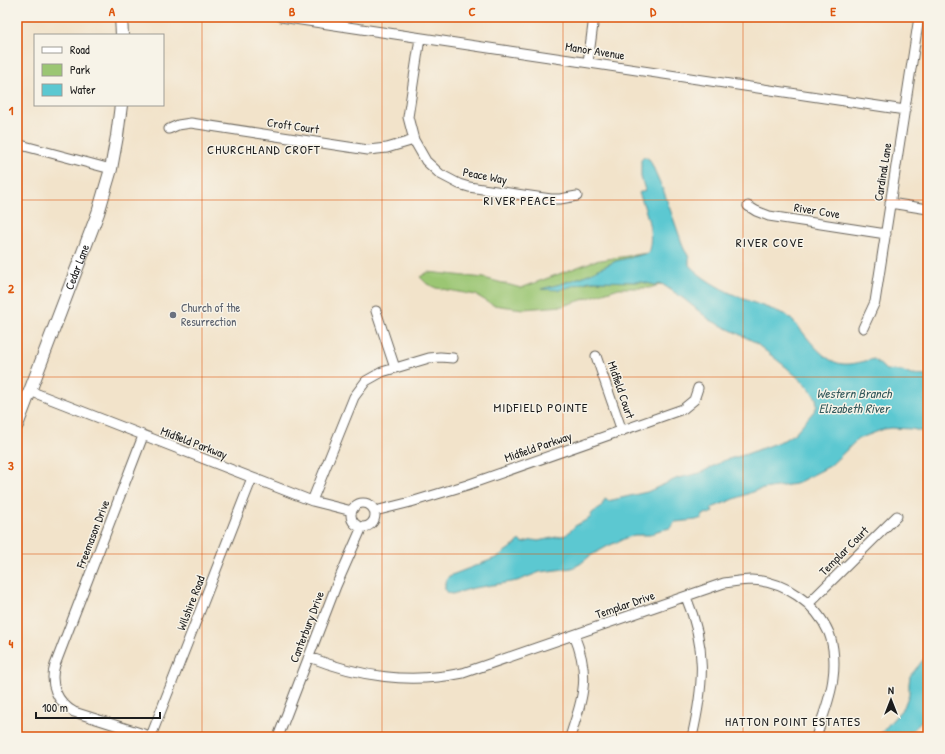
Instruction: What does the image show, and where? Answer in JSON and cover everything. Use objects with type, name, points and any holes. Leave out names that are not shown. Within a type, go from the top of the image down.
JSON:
[{"type":"main road","points":[[121,17],[122,34]]},
{"type":"main road","name":"Cedar Lane","points":[[17,425],[98,213],[111,169],[121,106]]},
{"type":"street","name":"Manor Avenue","points":[[287,17],[905,110]]},
{"type":"street","points":[[588,62],[594,17]]},
{"type":"street","name":"Cardinal Lane","points":[[863,328],[875,302],[920,17]]},
{"type":"street","name":"Peace Way","points":[[420,38],[408,117],[414,140],[422,156],[433,168],[440,174],[469,187],[560,200],[576,196]]},
{"type":"street","name":"Croft Court","points":[[169,129],[178,125],[191,123],[368,150],[387,148],[414,140]]},
{"type":"street","points":[[17,144],[111,169]]},
{"type":"street","points":[[890,203],[928,209]]},
{"type":"street","name":"River Cove","points":[[748,206],[769,216],[886,234]]},
{"type":"street","points":[[376,311],[395,368]]},
{"type":"street","name":"Midfield Court","points":[[596,356],[622,431]]},
{"type":"street","points":[[312,501],[354,397],[366,381],[382,372],[429,358],[453,358]]},
{"type":"street","name":"Midfield Parkway","points":[[375,511],[412,502],[467,485],[683,409],[694,400],[698,388]]},
{"type":"street","name":"Midfield Parkway","points":[[30,391],[312,501],[352,511]]},
{"type":"street","name":"Freemason Drive","points":[[143,436],[55,665],[53,678],[54,687],[61,702],[74,712],[152,737]]},
{"type":"street","name":"Wilshire Road","points":[[152,737],[252,478]]},
{"type":"street","points":[[363,503],[371,505],[375,511],[375,519],[370,525],[362,527],[356,524],[352,518],[352,511],[356,505],[363,503]]},
{"type":"street","name":"Templar Court","points":[[808,604],[897,516]]},
{"type":"street","name":"Canterbury Drive","points":[[278,737],[336,586],[362,527]]},
{"type":"street","name":"Templar Drive","points":[[309,657],[329,665],[367,675],[411,679],[433,678],[463,673],[724,584],[752,580],[778,585],[789,590],[808,604],[817,614],[829,634],[834,664],[833,678],[830,696],[816,737]]},
{"type":"street","points":[[686,597],[694,614],[699,638],[702,665],[699,704],[692,737]]},
{"type":"street","points":[[570,737],[581,704],[585,677],[581,650],[574,635]]},
{"type":"green space","points":[[648,253],[616,261],[584,276],[543,289],[596,281],[642,282],[655,285],[662,284],[650,288],[619,288],[563,306],[523,309],[493,305],[476,295],[436,288],[427,284],[420,277],[428,272],[484,278],[521,288],[594,261]]},
{"type":"water","name":"Western Branch Elizabeth River","points":[[644,157],[650,160],[664,192],[684,249],[689,257],[689,265],[710,282],[722,289],[785,314],[819,351],[834,362],[851,364],[874,359],[886,370],[902,371],[911,375],[928,376],[928,433],[912,429],[884,429],[858,439],[830,466],[795,484],[757,490],[714,507],[711,509],[713,512],[707,513],[702,516],[702,518],[675,522],[670,528],[657,531],[650,535],[634,535],[626,538],[590,556],[572,568],[540,572],[517,581],[474,588],[452,594],[447,593],[445,590],[445,582],[449,576],[501,556],[519,540],[522,543],[566,535],[575,526],[590,518],[592,513],[601,507],[605,499],[608,501],[647,492],[678,478],[700,473],[725,460],[744,455],[784,440],[795,433],[817,406],[816,398],[805,384],[753,341],[710,320],[662,284],[655,285],[642,282],[590,281],[559,290],[541,289],[584,276],[616,261],[648,253],[651,238],[649,223],[639,193],[645,190],[641,177],[641,160]]},
{"type":"water","points":[[928,654],[928,713],[918,725],[904,737],[878,737],[904,707],[909,694],[910,676]]},
{"type":"place","name":"Church of the Resurrection","points":[[173,315]]},
{"type":"district","name":"CHURCHLAND CROFT","points":[[264,149]]},
{"type":"district","name":"RIVER PEACE","points":[[520,200]]},
{"type":"district","name":"RIVER COVE","points":[[770,242]]},
{"type":"district","name":"MIDFIELD POINTE","points":[[541,407]]},
{"type":"district","name":"HATTON POINT ESTATES","points":[[793,721]]}]
